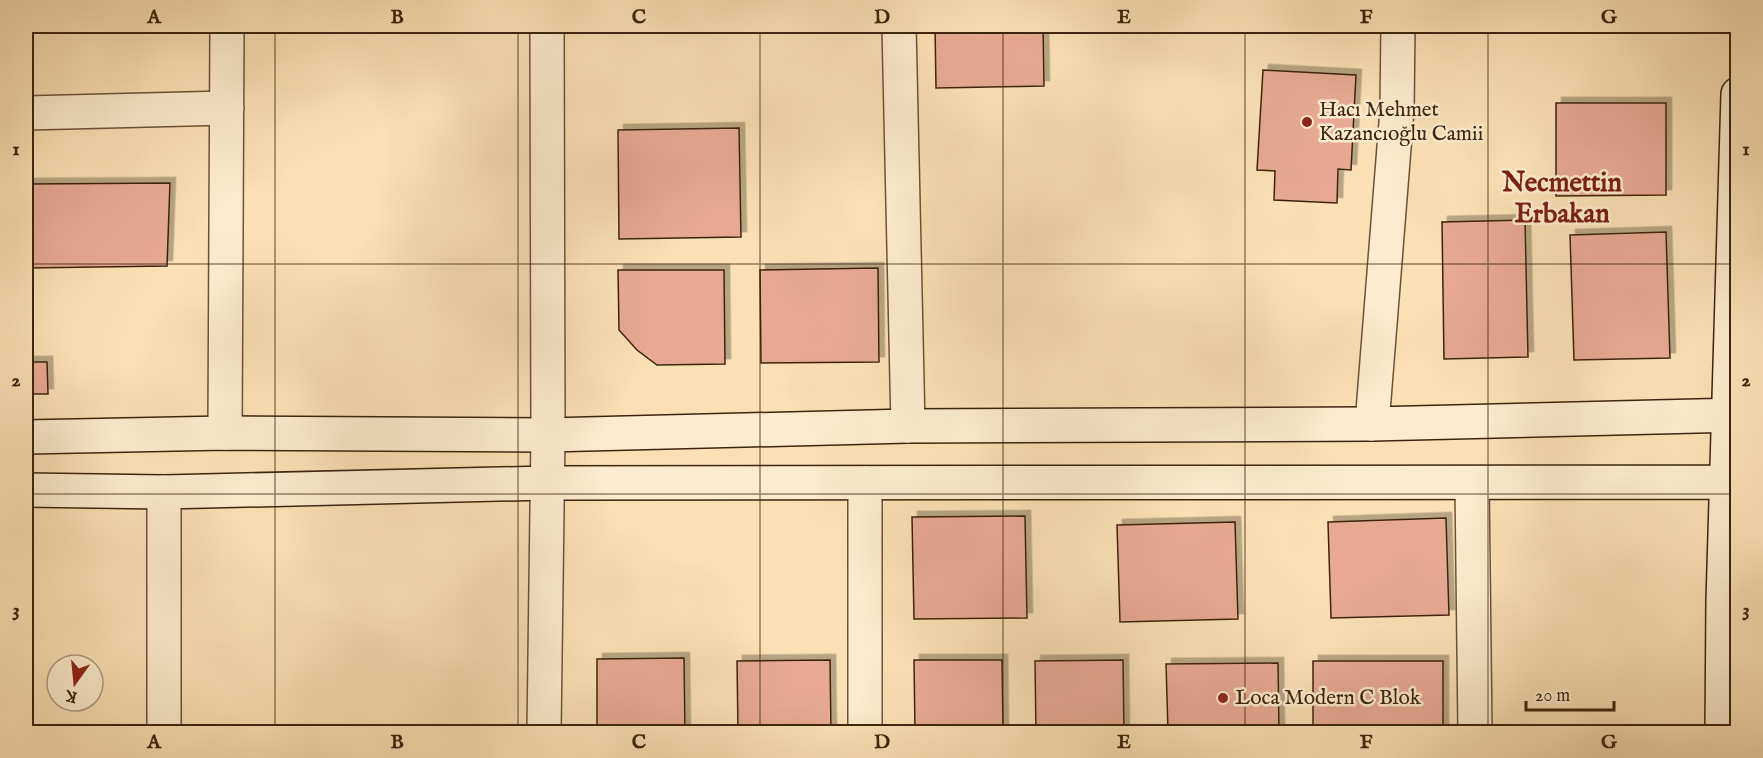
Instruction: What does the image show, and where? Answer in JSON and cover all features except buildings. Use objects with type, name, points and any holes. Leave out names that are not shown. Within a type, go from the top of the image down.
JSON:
[{"type":"street","points":[[225,433],[227,26]]},
{"type":"street","points":[[544,732],[548,435],[547,26]]},
{"type":"street","points":[[899,26],[908,426]]},
{"type":"street","points":[[1372,424],[1397,110],[1398,26]]},
{"type":"street","points":[[1722,732],[1723,602],[1732,482],[1737,94]]},
{"type":"street","points":[[26,113],[227,108]]},
{"type":"street","points":[[26,437],[225,433],[548,435],[908,426],[1372,424],[1733,415]]},
{"type":"street","points":[[26,490],[164,492],[546,483],[1732,482]]},
{"type":"street","points":[[865,483],[865,732]]},
{"type":"street","points":[[1473,483],[1475,732]]},
{"type":"street","points":[[164,492],[164,732]]},
{"type":"place","name":"Hacı Mehmet Kazancıoğlu Camii","points":[[1307,122]]},
{"type":"place","name":"Loca Modern C Blok","points":[[1223,698]]},
{"type":"district","name":"Necmettin Erbakan","points":[[1562,200]]}]
